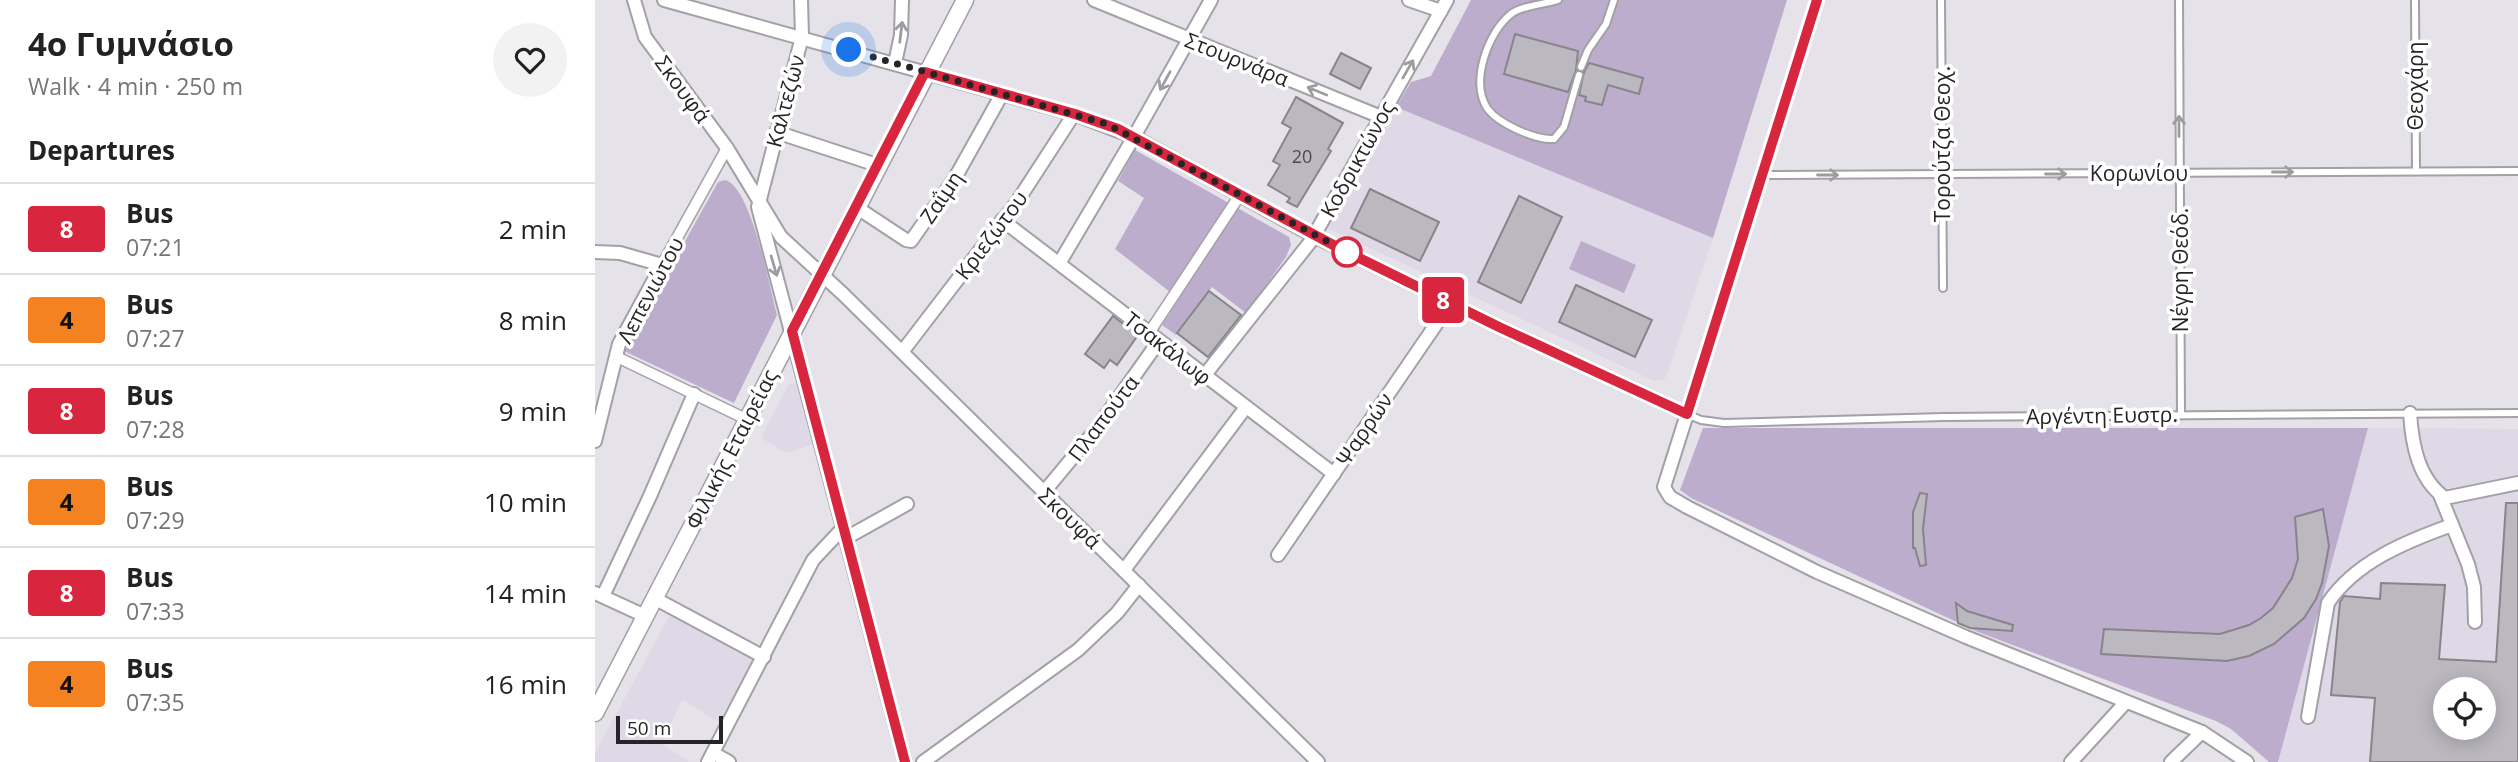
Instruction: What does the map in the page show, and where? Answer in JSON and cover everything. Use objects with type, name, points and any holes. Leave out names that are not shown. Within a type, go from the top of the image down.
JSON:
[{"type":"street","name":"Σκουφά","points":[[634,0],[645,37],[726,148],[785,242],[902,352],[1318,762]]},
{"type":"street","points":[[664,0],[691,3],[1075,114],[1134,137],[1314,236],[1450,304],[1687,414],[1665,481],[1664,487],[1669,497],[1817,572],[2202,732],[2247,762]]},
{"type":"street","name":"Καλτεζών","points":[[759,200],[802,37],[801,0]]},
{"type":"street","points":[[895,63],[902,23],[902,0]]},
{"type":"street","name":"Φιλικής Εταιρείας","points":[[595,712],[925,72],[965,0]]},
{"type":"street","name":"Στουρνάρα","points":[[1094,0],[1381,117]]},
{"type":"street","points":[[1060,262],[1211,0]]},
{"type":"street","points":[[1409,0],[1444,6]]},
{"type":"street","name":"Κοδρικτώνος","points":[[1204,376],[1314,236],[1444,6]]},
{"type":"street","name":"Ζαΐμη","points":[[856,207],[911,240],[955,178],[1002,94]]},
{"type":"street","name":"Κριεζώτου","points":[[902,352],[1034,178],[1075,114]]},
{"type":"street","points":[[776,132],[877,165]]},
{"type":"street","name":"Λεπενιώτου","points":[[595,441],[619,344],[726,148]]},
{"type":"street","name":"Πλαπούτα","points":[[1044,492],[1098,427],[1240,195]]},
{"type":"street","name":"Σκουφά","points":[[759,200],[760,218],[905,762]]},
{"type":"street","name":"Τσακάλωφ","points":[[1002,220],[1334,474]]},
{"type":"street","points":[[595,252],[620,253],[662,265]]},
{"type":"street","name":"Ψαρρών","points":[[1278,555],[1450,304]]},
{"type":"street","points":[[617,357],[746,419]]},
{"type":"street","points":[[645,616],[599,594],[650,496],[694,394]]},
{"type":"street","points":[[1124,569],[1246,407]]},
{"type":"street","points":[[2410,413],[2414,451],[2429,482],[2441,495],[2468,564],[2474,587],[2475,622]]},
{"type":"street","points":[[2441,495],[2451,499],[2485,488],[2518,482]]},
{"type":"street","points":[[729,762],[711,757],[813,560],[844,533],[907,504]]},
{"type":"street","points":[[2308,717],[2328,603],[2338,587],[2355,573],[2410,540],[2452,525]]},
{"type":"street","points":[[923,762],[1078,650],[1117,613],[1139,585]]},
{"type":"street","points":[[654,598],[764,657]]},
{"type":"street","points":[[2071,762],[2126,702]]},
{"type":"street","points":[[2171,762],[2202,732]]},
{"type":"lane","points":[[1558,0],[1516,11],[1502,23],[1487,51],[1483,67],[1483,100],[1490,112],[1511,126],[1541,138],[1554,139],[1564,127],[1580,71],[1588,51],[1606,24],[1614,0]]},
{"type":"lane","points":[[1687,414],[1817,0]]},
{"type":"lane","name":"Τορούτζα Θεοχ.","points":[[1941,0],[1943,288]]},
{"type":"lane","name":"Νέγρη Θεόδ.","points":[[2179,0],[2181,415]]},
{"type":"lane","name":"Θεοχάρη","points":[[2415,0],[2416,172]]},
{"type":"lane","name":"Κορωνίου","points":[[1760,175],[2518,171]]},
{"type":"lane","name":"Αργέντη Ευστρ.","points":[[1687,414],[1701,420],[1724,423],[2181,415],[2518,413]]},
{"type":"shaded area","points":[[1471,0],[1787,0],[1713,238],[1396,107],[1411,82],[1431,76]]},
{"type":"shaded area","points":[[1396,107],[1713,238],[1664,379],[1650,379],[1327,228]]},
{"type":"shaded area","points":[[1135,150],[1289,237],[1291,245],[1286,257],[1246,313],[1212,287],[1176,335],[1162,325],[1179,299],[1115,249],[1144,198],[1118,181]]},
{"type":"shaded area","points":[[725,180],[734,186],[751,218],[777,315],[734,403],[624,351],[718,182]]},
{"type":"shaded area","points":[[1581,241],[1636,265],[1624,293],[1569,269]]},
{"type":"shaded area","points":[[796,383],[814,444],[786,453],[761,438],[789,384]]},
{"type":"shaded area","points":[[1703,428],[2368,428],[2278,762],[2269,762],[2231,729],[2216,721],[1978,632],[1691,498],[1680,490]]},
{"type":"shaded area","points":[[2368,428],[2518,429],[2518,762],[2278,762]]},
{"type":"shaded area","points":[[670,615],[753,658],[719,722],[682,699],[662,744],[689,762],[595,762],[595,753]]},
{"type":"building","points":[[1515,34],[1578,51],[1576,70],[1568,92],[1504,74]]},
{"type":"building","points":[[1341,53],[1371,68],[1360,89],[1330,74]]},
{"type":"building","points":[[1589,63],[1643,78],[1639,94],[1608,85],[1602,105],[1585,101],[1586,97],[1579,95]]},
{"type":"building","points":[[1296,97],[1343,123],[1328,149],[1331,151],[1297,207],[1287,202],[1290,198],[1268,185],[1280,165],[1273,161],[1291,128],[1282,123]]},
{"type":"building","points":[[1370,189],[1439,222],[1420,261],[1351,228]]},
{"type":"building","points":[[1519,196],[1562,217],[1521,303],[1478,282]]},
{"type":"building","points":[[1576,285],[1652,320],[1635,357],[1559,322]]},
{"type":"building","points":[[1209,291],[1241,315],[1208,357],[1177,333]]},
{"type":"building","points":[[1113,316],[1138,335],[1117,365],[1110,360],[1104,368],[1085,354]]},
{"type":"building","points":[[1920,493],[1927,494],[1923,529],[1926,565],[1920,566],[1913,548],[1913,512]]},
{"type":"building","points":[[2506,503],[2518,503],[2518,762],[2370,762],[2375,698],[2331,695],[2340,602],[2344,596],[2380,599],[2381,583],[2445,585],[2439,659],[2496,662]]},
{"type":"building","points":[[2323,509],[2329,546],[2322,583],[2304,618],[2274,644],[2249,656],[2227,661],[2101,654],[2104,629],[2220,634],[2249,625],[2261,618],[2273,608],[2292,578],[2298,559],[2295,517]]},
{"type":"building","points":[[1956,603],[1967,611],[2013,625],[2012,631],[1970,628],[1958,623]]},
{"type":"bus line","name":"8","points":[[905,762],[792,331],[925,72],[1107,124],[1337,247],[1499,327],[1687,414],[1817,0]]},
{"type":"route","points":[[849,50],[1107,124],[1347,252]]}]
